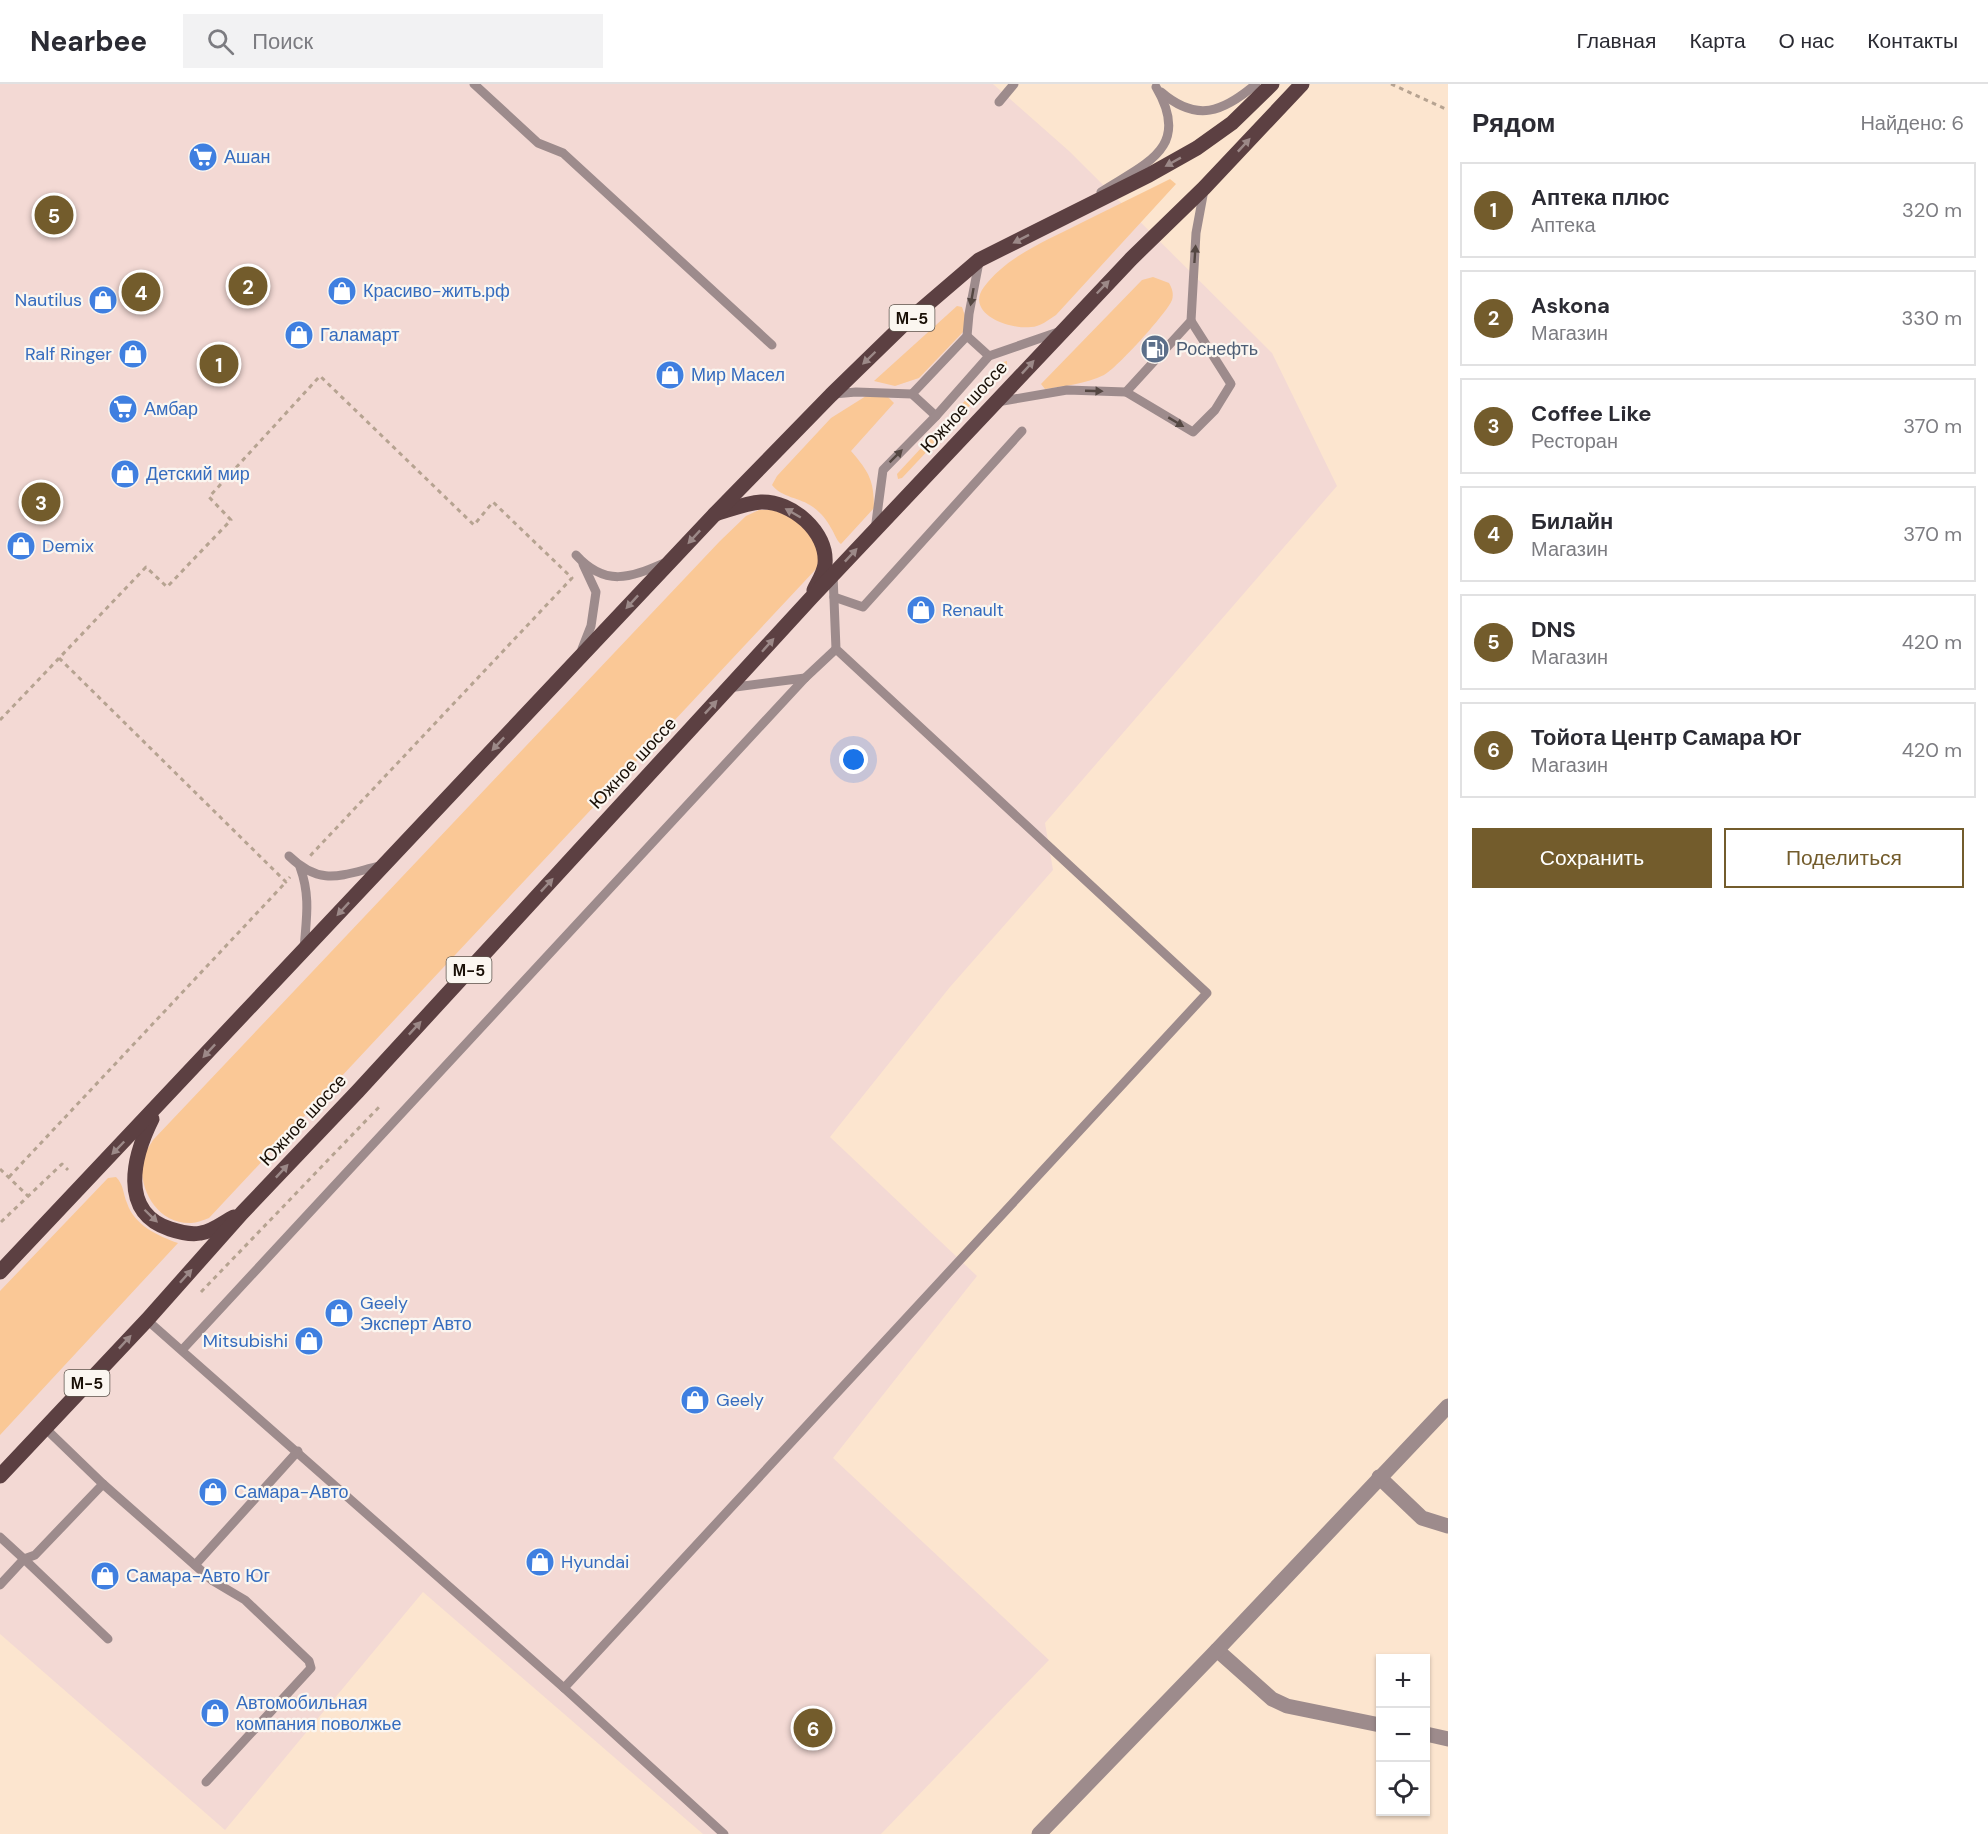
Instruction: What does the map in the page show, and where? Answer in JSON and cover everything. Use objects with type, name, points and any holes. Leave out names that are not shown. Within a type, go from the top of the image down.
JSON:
[{"type":"main road","name":"М-5","points":[[0,1272],[715,514],[902,326],[980,260],[1149,175],[1197,148],[1232,123],[1272,84]]},
{"type":"main road","name":"Южное шоссе","points":[[0,1476],[147,1320],[242,1213],[374,1073],[811,598],[1063,330],[1204,188],[1302,84]]},
{"type":"main road","points":[[715,514],[760,502],[786,508],[801,516],[824,546],[825,566],[811,598]]},
{"type":"main road","points":[[159,1105],[136,1156],[134,1180],[137,1200],[148,1215],[162,1226],[181,1232],[202,1233],[242,1213]]},
{"type":"street","points":[[1049,1830],[1378,1477],[1448,1406]]},
{"type":"street","points":[[1378,1477],[1422,1518],[1448,1526]]},
{"type":"street","points":[[1217,1650],[1272,1699],[1287,1706],[1376,1724]]},
{"type":"street","points":[[1430,1735],[1448,1739]]},
{"type":"lane","points":[[474,84],[538,143],[563,153],[772,345]]},
{"type":"lane","points":[[999,102],[1014,84]]},
{"type":"lane","points":[[1155,86],[1171,100],[1185,108],[1201,111],[1225,107],[1239,99],[1256,84]]},
{"type":"lane","points":[[1057,221],[1153,158],[1161,150],[1168,138],[1169,113],[1155,86]]},
{"type":"lane","points":[[995,402],[1067,390],[1126,392],[1192,432],[1215,410],[1231,384],[1191,321],[1196,233],[1204,188]]},
{"type":"lane","points":[[912,393],[967,336],[972,292],[980,260]]},
{"type":"lane","points":[[1126,392],[1191,321]]},
{"type":"lane","points":[[875,530],[883,470],[936,416],[989,356],[1063,330]]},
{"type":"lane","points":[[967,336],[989,356]]},
{"type":"lane","points":[[831,395],[856,392],[912,393],[936,416]]},
{"type":"lane","points":[[834,597],[863,607],[1022,431]]},
{"type":"lane","points":[[574,663],[591,626],[596,592],[583,564],[576,555]]},
{"type":"lane","points":[[583,564],[609,577],[624,577],[642,573],[672,560]]},
{"type":"lane","points":[[564,1688],[1207,993],[836,649],[833,575]]},
{"type":"lane","points":[[183,1349],[804,678],[836,649]]},
{"type":"lane","points":[[728,688],[804,678]]},
{"type":"lane","points":[[289,856],[300,867],[316,875],[332,877],[382,866]]},
{"type":"lane","points":[[300,867],[308,901],[304,951]]},
{"type":"lane","points":[[147,1320],[298,1451],[724,1834]]},
{"type":"lane","points":[[45,1428],[103,1484],[213,1581],[244,1600],[309,1661],[311,1668],[207,1782]]},
{"type":"lane","points":[[195,1565],[298,1451]]},
{"type":"lane","points":[[0,1585],[24,1559],[35,1555],[103,1484]]},
{"type":"lane","points":[[0,1536],[108,1639]]},
{"type":"path","points":[[1391,84],[1448,110]]},
{"type":"path","points":[[0,720],[146,567],[167,587],[231,520],[209,497],[320,376],[474,525],[494,502],[572,578],[9,1177]]},
{"type":"path","points":[[59,658],[286,882]]},
{"type":"path","points":[[201,1292],[380,1106]]},
{"type":"path","points":[[1,1222],[62,1164],[68,1170]]},
{"type":"path","points":[[0,1169],[28,1196]]},
{"type":"shaded area","points":[[0,84],[993,84],[1069,151],[1272,353],[1337,486],[1045,823],[1053,870],[950,987],[830,1137],[977,1276],[833,1458],[1049,1660],[881,1834],[703,1834],[423,1592],[225,1830],[0,1634]]},
{"type":"shaded area","points":[[1170,179],[1176,184],[1056,315],[1044,323],[1034,327],[1012,326],[993,318],[980,305],[979,297],[984,287],[993,276],[1015,258]]},
{"type":"shaded area","points":[[1153,277],[1169,283],[1172,300],[1129,352],[1104,375],[1090,381],[1045,389],[1041,384],[1142,280]]},
{"type":"shaded area","points":[[957,306],[962,307],[967,322],[964,331],[919,378],[895,386],[874,381]]},
{"type":"shaded area","points":[[1007,361],[1007,366],[902,478],[898,479],[897,474],[1000,363]]},
{"type":"shaded area","points":[[866,396],[888,397],[894,403],[851,451],[869,477],[873,490],[874,508],[841,544],[816,509],[781,493],[772,485],[777,476],[831,418]]},
{"type":"shaded area","points":[[759,510],[775,510],[802,520],[820,551],[817,568],[209,1218],[193,1223],[179,1222],[160,1212],[147,1194],[142,1172],[143,1158],[153,1140],[720,541],[746,516]]},
{"type":"shaded area","points":[[116,1177],[121,1183],[130,1211],[135,1218],[148,1229],[178,1243],[0,1435],[0,1291],[108,1178]]},
{"type":"place","name":"Ашан","points":[[203,157]]},
{"type":"place","name":"DNS","points":[[54,215]]},
{"type":"place","name":"Askona","points":[[248,286]]},
{"type":"place","name":"Красиво-жить.рф","points":[[342,291]]},
{"type":"place","name":"Билайн","points":[[141,292]]},
{"type":"place","name":"Nautilus","points":[[103,300]]},
{"type":"place","name":"Галамарт","points":[[299,335]]},
{"type":"place","name":"Роснефть","points":[[1155,349]]},
{"type":"place","name":"Ralf Ringer","points":[[133,354]]},
{"type":"place","name":"Аптека плюс","points":[[219,364]]},
{"type":"place","name":"Мир Масел","points":[[670,375]]},
{"type":"place","name":"Амбар","points":[[123,409]]},
{"type":"place","name":"Детский мир","points":[[125,474]]},
{"type":"place","name":"Coffee Like","points":[[41,502]]},
{"type":"place","name":"Demix","points":[[21,546]]},
{"type":"place","name":"Renault","points":[[921,610]]},
{"type":"place","name":"Geely Эксперт Авто","points":[[339,1313]]},
{"type":"place","name":"Mitsubishi","points":[[309,1341]]},
{"type":"place","name":"Geely","points":[[695,1400]]},
{"type":"place","name":"Самара-Авто","points":[[213,1492]]},
{"type":"place","name":"Hyundai","points":[[540,1562]]},
{"type":"place","name":"Самара-Авто Юг","points":[[105,1576]]},
{"type":"place","name":"Автомобильная компания поволжье","points":[[215,1713]]},
{"type":"place","name":"Тойота Центр Самара Юг","points":[[813,1728]]}]
